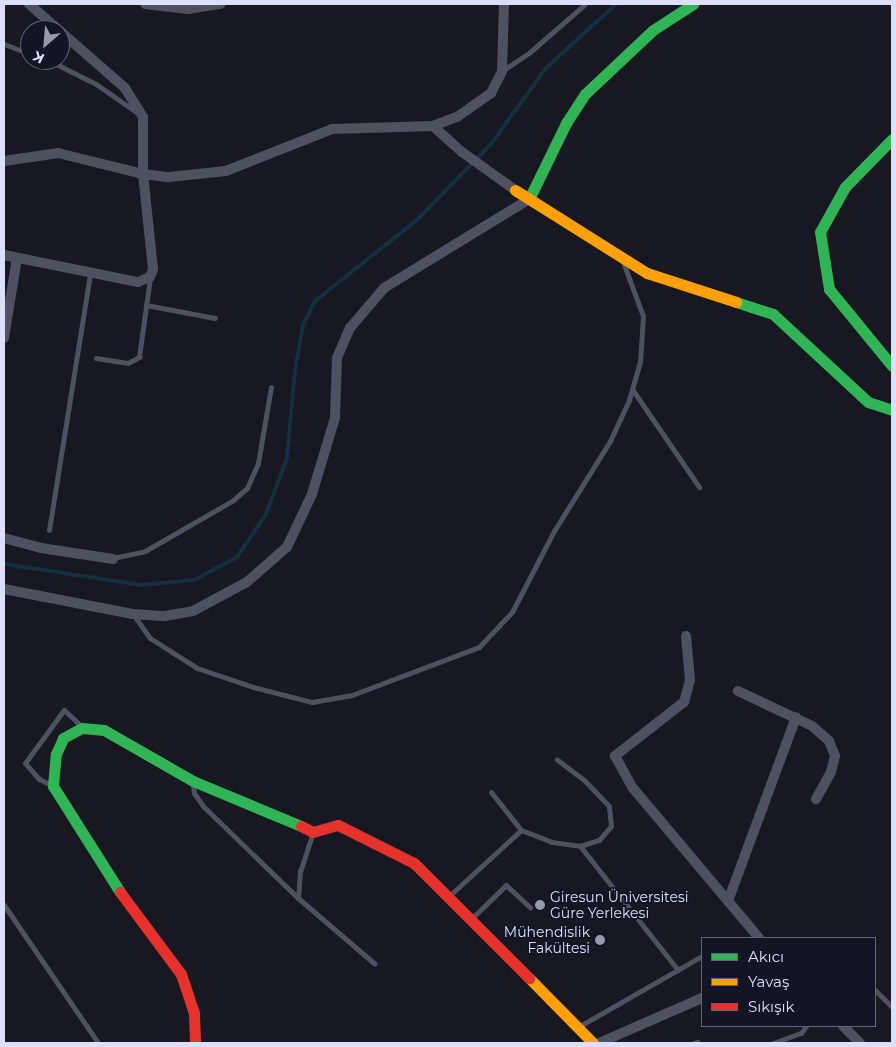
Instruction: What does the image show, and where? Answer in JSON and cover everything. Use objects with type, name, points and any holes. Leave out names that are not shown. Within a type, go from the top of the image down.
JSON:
[{"type":"street","points":[[145,4],[188,9],[220,4]]},
{"type":"street","points":[[4,161],[58,153],[143,174],[169,177],[226,171],[332,129],[433,126],[457,117],[491,94],[502,71],[504,4]]},
{"type":"street","points":[[4,589],[133,614],[165,616],[193,612],[247,582],[287,547],[312,494],[335,418],[338,358],[350,328],[384,288],[529,199],[566,123],[585,94],[653,30],[693,4]]},
{"type":"street","points":[[4,255],[138,282],[150,277],[153,269],[143,174],[143,116],[126,88],[73,39],[28,5]]},
{"type":"street","points":[[433,126],[462,152],[515,190],[647,273],[772,314],[868,402],[892,410]]},
{"type":"street","points":[[892,139],[845,188],[820,232],[829,289],[892,366]]},
{"type":"street","points":[[4,338],[17,258]]},
{"type":"street","points":[[4,538],[40,548],[112,559]]},
{"type":"street","points":[[686,636],[690,680],[684,702],[615,756],[632,787],[758,937]]},
{"type":"street","points":[[738,691],[796,718],[828,741],[835,756],[831,772],[816,799]]},
{"type":"street","points":[[728,901],[796,718]]},
{"type":"street","points":[[195,1043],[194,1013],[181,974],[123,897],[54,786],[56,754],[63,738],[83,728],[104,730],[193,781],[276,813],[313,832],[338,825],[414,863],[446,898],[471,920],[593,1043]]},
{"type":"street","points":[[599,1043],[701,998]]},
{"type":"street","points":[[844,1027],[860,1043]]},
{"type":"lane","points":[[502,71],[530,52],[585,4]]},
{"type":"lane","points":[[4,44],[20,50]]},
{"type":"lane","points":[[68,70],[96,84],[143,116]]},
{"type":"lane","points":[[133,614],[150,638],[197,668],[312,702],[352,695],[479,647],[512,612],[554,531],[610,442],[632,389],[640,362],[644,316],[620,255]]},
{"type":"lane","points":[[49,530],[90,272]]},
{"type":"lane","points":[[96,358],[128,363],[139,357],[150,277]]},
{"type":"lane","points":[[146,305],[215,318]]},
{"type":"lane","points":[[112,559],[145,551],[232,500],[247,488],[258,462],[270,387]]},
{"type":"lane","points":[[632,389],[699,487]]},
{"type":"lane","points":[[54,786],[39,779],[25,763],[64,710],[83,728]]},
{"type":"lane","points":[[490,792],[521,830],[552,842],[580,846],[599,840],[611,826],[609,806],[584,780],[558,760]]},
{"type":"lane","points":[[193,781],[194,793],[202,806],[298,898],[375,964]]},
{"type":"lane","points":[[446,898],[521,830]]},
{"type":"lane","points":[[298,898],[300,872],[313,832]]},
{"type":"lane","points":[[580,846],[678,970]]},
{"type":"lane","points":[[471,920],[506,885],[530,908]]},
{"type":"lane","points":[[4,905],[98,1043]]},
{"type":"lane","points":[[578,1027],[701,957]]},
{"type":"lane","points":[[876,991],[892,1007]]},
{"type":"lane","points":[[773,1043],[802,1033],[805,1027]]},
{"type":"waterway","points":[[4,564],[141,585],[194,580],[237,557],[266,514],[287,458],[295,370],[303,325],[315,301],[417,220],[491,144],[546,68],[616,4]]},
{"type":"traffic: fast","points":[[529,199],[566,123],[585,94],[653,30],[693,4]]},
{"type":"traffic: fast","points":[[892,139],[845,187],[820,232],[829,289],[892,366]]},
{"type":"traffic: fast","points":[[736,302],[773,314],[868,402],[892,410]]},
{"type":"traffic: fast","points":[[120,892],[53,786],[56,754],[63,738],[82,728],[104,730],[193,781],[301,826]]},
{"type":"traffic: slow","points":[[515,190],[647,273],[736,302]]},
{"type":"traffic: slow","points":[[529,978],[593,1043]]},
{"type":"traffic: jam","points":[[301,826],[313,832],[338,825],[414,863],[529,978]]},
{"type":"traffic: jam","points":[[120,892],[181,974],[194,1013],[195,1043]]},
{"type":"place","name":"Giresun Üniversitesi Güre Yerlekesi","points":[[540,905]]},
{"type":"place","name":"Mühendislik Fakültesi","points":[[600,940]]}]
